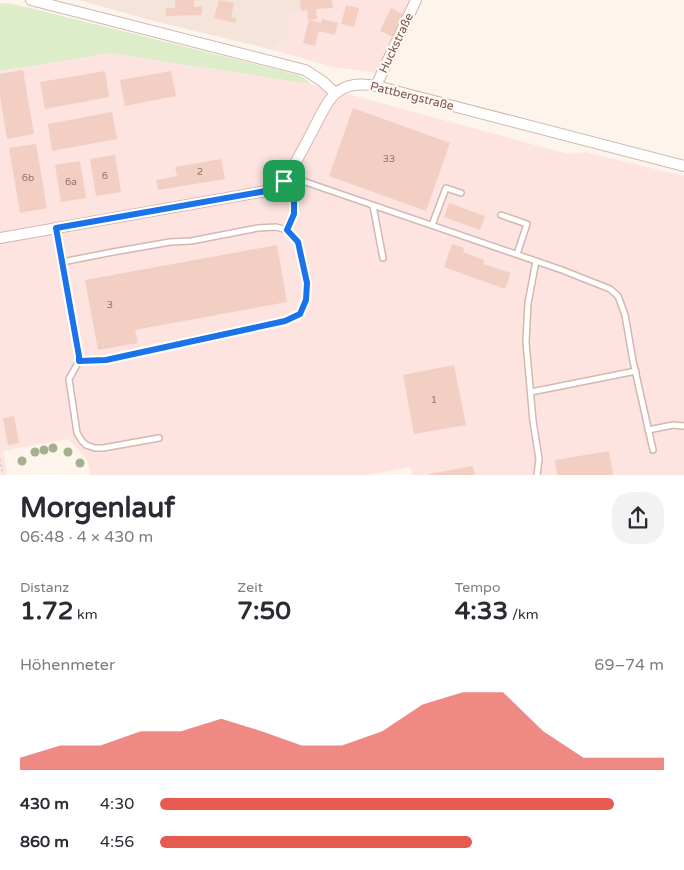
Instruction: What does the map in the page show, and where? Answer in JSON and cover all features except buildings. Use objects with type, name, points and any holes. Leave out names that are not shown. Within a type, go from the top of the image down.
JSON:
[{"type":"street","points":[[0,238],[266,191],[280,185],[286,179],[325,106],[335,93],[322,81],[305,70],[31,0]]},
{"type":"street","name":"Huckstraße","points":[[376,86],[416,0]]},
{"type":"street","name":"Pattbergstraße","points":[[335,93],[350,86],[367,84],[684,166]]},
{"type":"lane","points":[[286,179],[432,225],[610,289],[618,296],[625,315],[653,450]]},
{"type":"lane","points":[[286,179],[294,199],[294,214],[287,230]]},
{"type":"lane","points":[[432,225],[446,188],[461,193]]},
{"type":"lane","points":[[373,206],[383,258]]},
{"type":"lane","points":[[500,215],[527,224],[516,254]]},
{"type":"lane","points":[[62,262],[170,242],[191,241],[258,228],[276,227],[287,230],[298,242],[307,283],[306,300],[300,314],[285,321],[106,360],[79,361]]},
{"type":"lane","points":[[56,228],[79,356],[79,361],[70,376],[69,384],[77,433],[86,445],[94,448],[159,438]]},
{"type":"lane","points":[[536,261],[528,304],[526,342],[533,421],[540,459],[537,475]]},
{"type":"lane","points":[[531,392],[636,371]]},
{"type":"lane","points":[[648,430],[673,425],[684,426]]},
{"type":"path","points":[[0,460],[3,475]]},
{"type":"shaded area","points":[[79,0],[300,0],[301,11],[290,36],[273,50],[146,19]]},
{"type":"shaded area","points":[[300,0],[411,0],[376,73],[333,67],[273,50],[290,36],[287,12],[300,11]]},
{"type":"shaded area","points":[[109,53],[311,84],[568,154],[585,152],[684,176],[684,475],[412,475],[411,467],[365,475],[91,475],[88,461],[68,439],[3,451],[7,475],[0,475],[0,71]]},
{"type":"green space","points":[[0,3],[26,7],[298,75],[311,84],[109,53],[0,71]]},
{"type":"route","points":[[284,181],[294,199],[294,214],[287,230],[298,242],[307,283],[306,300],[300,314],[285,321],[106,360],[79,361],[56,228],[266,191],[280,185],[284,181]]}]
